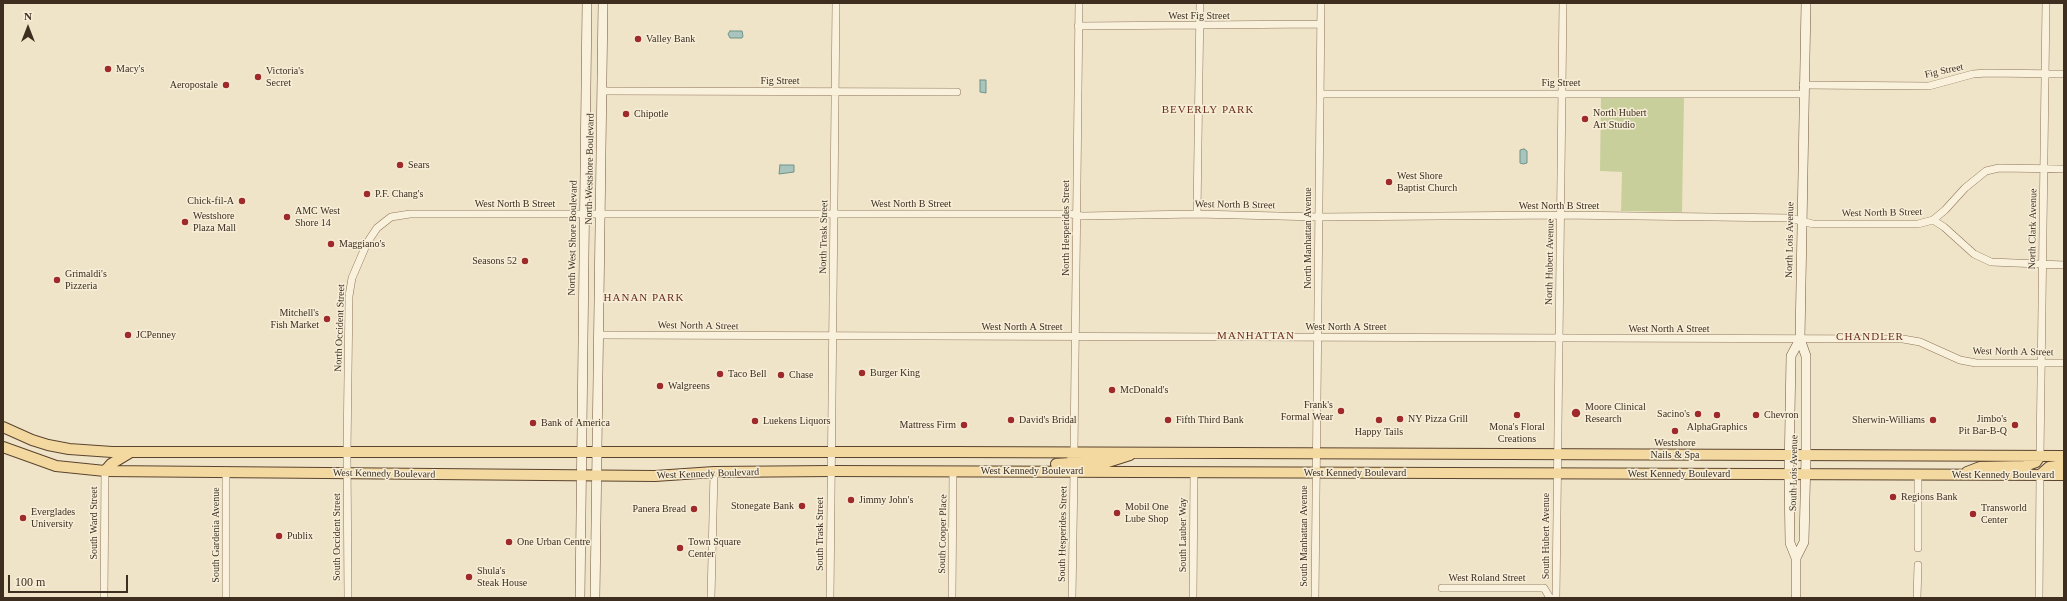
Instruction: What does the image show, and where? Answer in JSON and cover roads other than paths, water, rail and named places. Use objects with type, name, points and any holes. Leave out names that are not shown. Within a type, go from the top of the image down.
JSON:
[{"type":"main road","name":"West Kennedy Boulevard","points":[[3,427],[32,440],[69,449],[131,452],[1316,453],[2064,456]]},
{"type":"main road","points":[[3,434],[32,440]]},
{"type":"main road","name":"West Kennedy Boulevard","points":[[3,447],[43,463],[56,466],[104,471],[226,471],[426,475],[597,474],[663,476],[714,472],[831,471],[1074,471],[1314,474],[2064,475]]},
{"type":"main road","points":[[104,471],[111,464],[131,452]]},
{"type":"main road","points":[[226,453],[226,471]]},
{"type":"main road","points":[[1002,471],[1029,464],[1070,463],[1074,453]]},
{"type":"main road","points":[[1074,471],[1074,466],[1078,462],[1112,461],[1134,453]]},
{"type":"main road","points":[[1961,475],[1980,467],[2025,466],[2036,462],[2040,456]]},
{"type":"main road","points":[[2040,475],[2049,467],[2064,465]]},
{"type":"street","name":"North West Shore Boulevard","points":[[580,598],[587,3]]},
{"type":"street","name":"North Westshore Boulevard","points":[[599,335],[603,3]]},
{"type":"street","name":"North Trask Street","points":[[831,471],[835,214],[836,3]]},
{"type":"street","name":"North Hesperides Street","points":[[1074,453],[1079,3]]},
{"type":"street","points":[[1198,214],[1200,3]]},
{"type":"street","name":"North Manhattan Avenue","points":[[1314,474],[1316,453],[1320,3]]},
{"type":"street","name":"North Hubert Avenue","points":[[1556,474],[1558,455],[1563,3]]},
{"type":"street","name":"North Lois Avenue","points":[[1789,475],[1791,356],[1800,339],[1803,89],[1806,3]]},
{"type":"street","name":"North Clark Avenue","points":[[2040,456],[2046,3]]},
{"type":"street","name":"West Fig Street","points":[[1078,26],[1320,24]]},
{"type":"street","name":"Fig Street","points":[[1320,94],[1562,93],[1929,86],[1973,74],[2064,74]]},
{"type":"street","name":"Fig Street","points":[[602,91],[957,92]]},
{"type":"street","points":[[1933,220],[1945,210],[1965,188],[1986,171],[1999,168],[2064,169]]},
{"type":"street","name":"West North B Street","points":[[391,217],[410,214],[1198,214],[1319,217],[1560,215],[1782,218],[1813,224],[1918,224],[1933,220],[1944,227],[1974,254],[1991,262],[2064,265]]},
{"type":"street","name":"North Occident Street","points":[[347,453],[349,296],[352,278],[367,243],[377,228],[391,217]]},
{"type":"street","points":[[595,598],[599,335]]},
{"type":"street","name":"West North A Street","points":[[599,335],[1903,340],[1920,342],[1960,360],[1976,363],[2064,363]]},
{"type":"street","name":"South Lois Avenue","points":[[1796,558],[1804,542],[1806,456],[1806,356],[1800,339]]},
{"type":"street","name":"South Occident Street","points":[[347,453],[348,598]]},
{"type":"street","name":"South Ward Street","points":[[104,471],[104,598]]},
{"type":"street","name":"South Gardenia Avenue","points":[[226,471],[226,598]]},
{"type":"street","name":"South Trask Street","points":[[830,598],[831,471]]},
{"type":"street","name":"South Cooper Place","points":[[952,598],[953,471]]},
{"type":"street","name":"South Hesperides Street","points":[[1072,598],[1074,471]]},
{"type":"street","points":[[711,598],[714,472]]},
{"type":"street","name":"South Lauber Way","points":[[1193,598],[1194,472]]},
{"type":"street","name":"South Manhattan Avenue","points":[[1314,474],[1315,598]]},
{"type":"street","name":"South Hubert Avenue","points":[[1556,474],[1556,598]]},
{"type":"street","name":"South Lois Avenue","points":[[1789,475],[1790,543],[1796,558],[1796,598]]},
{"type":"street","points":[[1918,475],[1918,548]]},
{"type":"street","points":[[2039,598],[2040,475]]},
{"type":"street","points":[[1917,598],[1918,565]]},
{"type":"street","name":"West Roland Street","points":[[1442,588],[1544,588],[1550,598]]},
{"type":"water","points":[[730,31],[742,31],[743,36],[742,38],[730,38],[728,34]]},
{"type":"water","points":[[980,80],[986,80],[986,93],[980,92]]},
{"type":"water","points":[[1524,149],[1527,151],[1527,163],[1523,164],[1520,163],[1520,150]]},
{"type":"water","points":[[780,165],[794,165],[794,172],[779,174]]},
{"type":"place","name":"Valley Bank","points":[[638,39]]},
{"type":"place","name":"Macy's","points":[[108,69]]},
{"type":"place","name":"Victoria's Secret","points":[[258,77]]},
{"type":"place","name":"Aeropostale","points":[[226,85]]},
{"type":"place","name":"Chipotle","points":[[626,114]]},
{"type":"place","name":"North Hubert Art Studio","points":[[1585,119]]},
{"type":"place","name":"Sears","points":[[400,165]]},
{"type":"place","name":"West Shore Baptist Church","points":[[1389,182]]},
{"type":"place","name":"P.F. Chang's","points":[[367,194]]},
{"type":"place","name":"Chick-fil-A","points":[[242,201]]},
{"type":"place","name":"AMC West Shore 14","points":[[287,217]]},
{"type":"place","name":"Westshore Plaza Mall","points":[[185,222]]},
{"type":"place","name":"Maggiano's","points":[[331,244]]},
{"type":"place","name":"Seasons 52","points":[[525,261]]},
{"type":"place","name":"Grimaldi's Pizzeria","points":[[57,280]]},
{"type":"place","name":"Mitchell's Fish Market","points":[[327,319]]},
{"type":"place","name":"JCPenney","points":[[128,335]]},
{"type":"place","name":"Burger King","points":[[862,373]]},
{"type":"place","name":"Taco Bell","points":[[720,374]]},
{"type":"place","name":"Chase","points":[[781,375]]},
{"type":"place","name":"Walgreens","points":[[660,386]]},
{"type":"place","name":"McDonald's","points":[[1112,390]]},
{"type":"place","name":"Frank's Formal Wear","points":[[1341,411]]},
{"type":"place","name":"Moore Clinical Research","points":[[1576,413]]},
{"type":"place","name":"Sacino's","points":[[1698,414]]},
{"type":"place","name":"Mona's Floral Creations","points":[[1517,415]]},
{"type":"place","name":"AlphaGraphics","points":[[1717,415]]},
{"type":"place","name":"Chevron","points":[[1756,415]]},
{"type":"place","name":"NY Pizza Grill","points":[[1400,419]]},
{"type":"place","name":"David's Bridal","points":[[1011,420]]},
{"type":"place","name":"Fifth Third Bank","points":[[1168,420]]},
{"type":"place","name":"Happy Tails","points":[[1379,420]]},
{"type":"place","name":"Sherwin-Williams","points":[[1933,420]]},
{"type":"place","name":"Luekens Liquors","points":[[755,421]]},
{"type":"place","name":"Bank of America","points":[[533,423]]},
{"type":"place","name":"Mattress Firm","points":[[964,425]]},
{"type":"place","name":"Jimbo's Pit Bar-B-Q","points":[[2015,425]]},
{"type":"place","name":"Westshore Nails & Spa","points":[[1675,431]]},
{"type":"place","name":"Regions Bank","points":[[1893,497]]},
{"type":"place","name":"Jimmy John's","points":[[851,500]]},
{"type":"place","name":"Stonegate Bank","points":[[802,506]]},
{"type":"place","name":"Panera Bread","points":[[694,509]]},
{"type":"place","name":"Mobil One Lube Shop","points":[[1117,513]]},
{"type":"place","name":"Transworld Center","points":[[1973,514]]},
{"type":"place","name":"Everglades University","points":[[23,518]]},
{"type":"place","name":"Publix","points":[[279,536]]},
{"type":"place","name":"One Urban Centre","points":[[509,542]]},
{"type":"place","name":"Town Square Center","points":[[680,548]]},
{"type":"place","name":"Shula's Steak House","points":[[469,577]]},
{"type":"district","name":"BEVERLY PARK","points":[[1208,110]]},
{"type":"district","name":"HANAN PARK","points":[[644,298]]},
{"type":"district","name":"MANHATTAN","points":[[1256,336]]},
{"type":"district","name":"CHANDLER","points":[[1870,337]]}]
